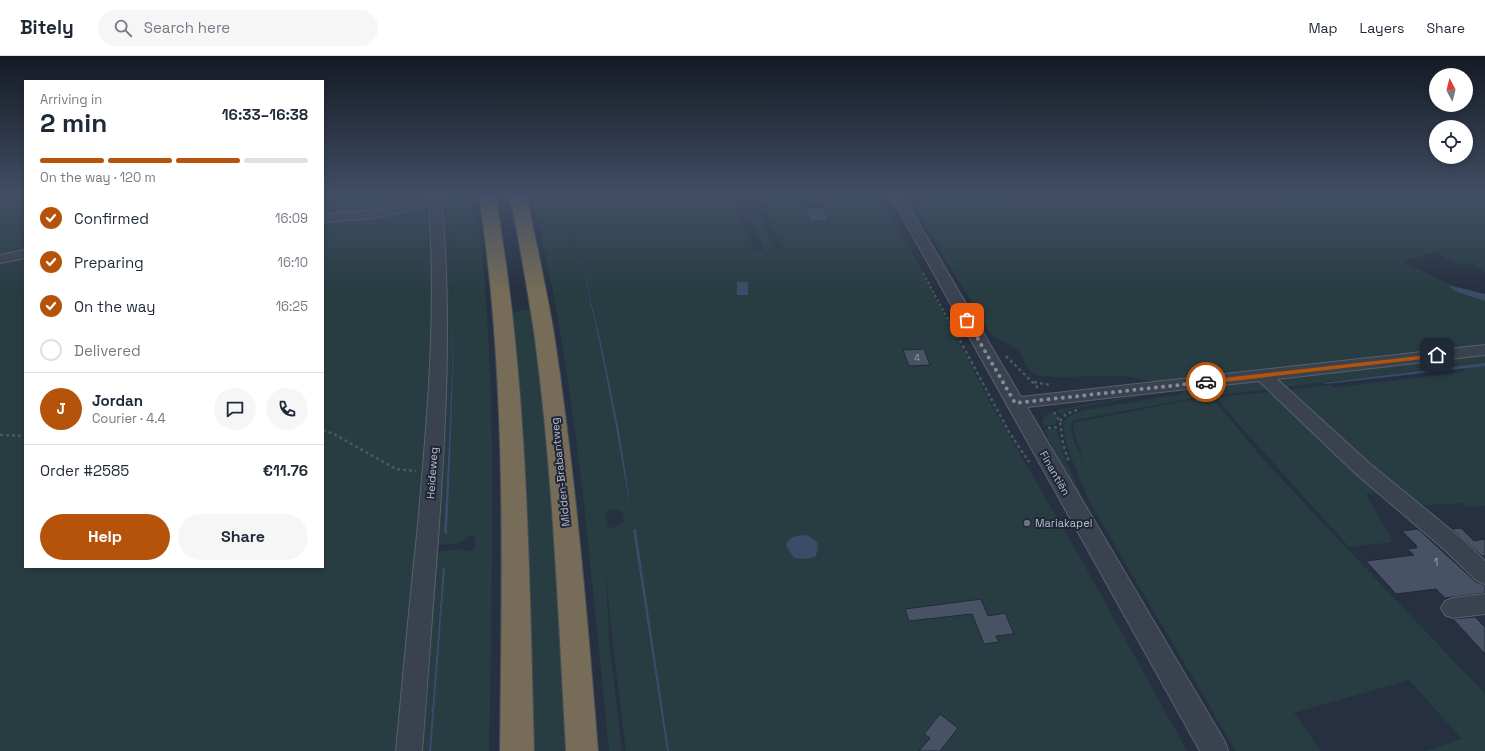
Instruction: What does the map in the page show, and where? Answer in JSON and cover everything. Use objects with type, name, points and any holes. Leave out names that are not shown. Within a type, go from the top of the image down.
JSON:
[{"type":"highway","points":[[492,227],[501,294],[511,430],[515,560],[517,751]]},
{"type":"highway","name":"Midden-Brabantweg","points":[[525,227],[538,293],[556,427],[569,559],[582,751]]},
{"type":"street","name":"Heideweg","points":[[409,751],[433,470],[439,366],[440,298],[436,227]]},
{"type":"street","name":"Finantiën","points":[[915,227],[1215,751]]},
{"type":"street","points":[[0,259],[24,254]]},
{"type":"street","points":[[1015,403],[1485,350]]},
{"type":"street","points":[[1263,375],[1362,468],[1454,545],[1485,575]]},
{"type":"street","points":[[1453,608],[1485,604]]},
{"type":"path","points":[[1022,373],[1034,382],[1046,400]]},
{"type":"path","points":[[324,430],[334,434],[396,469],[412,471],[433,470]]},
{"type":"path","points":[[0,435],[24,436]]},
{"type":"green space","points":[[0,227],[24,227],[24,251],[0,256]]},
{"type":"green space","points":[[324,227],[432,227],[433,368],[400,751],[0,751],[0,263],[24,258],[24,568],[324,568]]},
{"type":"green space","points":[[438,227],[448,227],[451,272],[451,401],[444,534],[447,533],[453,364],[452,279],[449,227],[479,227],[489,341],[491,415],[492,553],[489,751],[431,751],[445,569],[443,568],[429,751],[417,751]],"holes":[[[475,535],[474,550],[464,551],[460,549],[436,552],[436,545],[458,543],[468,536]]]},
{"type":"green space","points":[[539,227],[568,227],[580,265],[593,314],[610,394],[629,500],[631,501],[602,347],[587,285],[568,227],[745,227],[754,251],[764,250],[755,227],[765,227],[775,249],[782,248],[773,227],[898,227],[998,417],[1077,552],[1187,751],[669,751],[635,529],[633,530],[667,751],[626,751],[612,638],[605,562],[609,638],[622,751],[609,751],[583,495],[562,344]],"holes":[[[615,509],[623,512],[624,521],[619,526],[608,528],[605,512]]]},
{"type":"green space","points":[[927,227],[1485,227],[1485,272],[1472,264],[1462,266],[1433,252],[1403,262],[1452,286],[1450,286],[1457,292],[1485,301],[1485,345],[1150,382],[1119,376],[1047,377],[1037,375],[1030,371],[1018,351],[1006,342],[992,336]]},
{"type":"green space","points":[[533,309],[540,364],[550,475],[568,751],[531,751],[511,312]]},
{"type":"green space","points":[[1485,355],[1485,363],[1285,387],[1287,390],[1330,385],[1333,388],[1463,372],[1467,368],[1485,366],[1485,506],[1466,507],[1462,503],[1410,506],[1394,493],[1366,494],[1393,542],[1349,547],[1217,400],[1214,400],[1269,466],[1485,694],[1485,751],[1426,751],[1462,739],[1409,680],[1294,713],[1321,751],[1236,751],[1089,501],[1065,439],[1063,423],[1070,415],[1085,410],[1180,394],[1189,389],[1257,381],[1263,383],[1276,379]],"holes":[[[1269,389],[1271,392],[1191,400],[1077,422],[1074,424],[1073,428],[1084,464],[1073,439],[1071,424],[1075,420],[1189,399]]]},
{"type":"green space","points":[[1141,396],[1071,409],[1061,415],[1056,410]]},
{"type":"green space","points":[[1052,412],[1056,418],[1056,424],[1044,426],[1042,422],[1044,417]]},
{"type":"green space","points":[[1044,430],[1057,430],[1065,459],[1086,507]]},
{"type":"water","points":[[448,227],[450,239],[452,275]]},
{"type":"water","points":[[568,227],[587,285],[602,347],[619,431],[630,501],[604,365],[583,274]]},
{"type":"water","points":[[452,281],[453,365],[452,407],[447,534],[444,532],[451,406]]},
{"type":"water","points":[[737,282],[748,282],[748,295],[737,295]]},
{"type":"water","points":[[1452,286],[1485,294],[1485,301],[1457,292],[1449,287]]},
{"type":"water","points":[[1485,363],[1485,366],[1325,384],[1323,383]]},
{"type":"water","points":[[635,529],[669,751],[667,751],[633,530]]},
{"type":"water","points":[[807,535],[817,542],[818,550],[815,557],[805,559],[794,558],[786,546],[787,542],[791,538]]},
{"type":"water","points":[[443,568],[445,568],[431,751],[429,751]]},
{"type":"building","points":[[924,349],[930,365],[909,366],[903,350]]},
{"type":"building","points":[[1461,528],[1474,541],[1485,539],[1485,556],[1482,556],[1452,529]]},
{"type":"building","points":[[1418,529],[1476,582],[1485,585],[1485,593],[1445,598],[1436,589],[1396,594],[1366,561],[1414,555],[1407,549],[1417,548],[1415,546],[1417,546],[1402,531]]},
{"type":"building","points":[[981,599],[988,616],[1005,613],[1014,634],[996,636],[999,642],[984,644],[972,614],[909,621],[905,609]]},
{"type":"building","points":[[1475,617],[1485,627],[1485,654],[1453,619]]},
{"type":"building","points":[[940,714],[958,728],[940,751],[919,751],[930,738],[924,734]]},
{"type":"way so far","points":[[967,320],[1015,403],[1206,382]]},
{"type":"place","name":"Mariakapel","points":[[1027,523]]},
{"type":"route","points":[[1206,382],[1437,355]]}]
